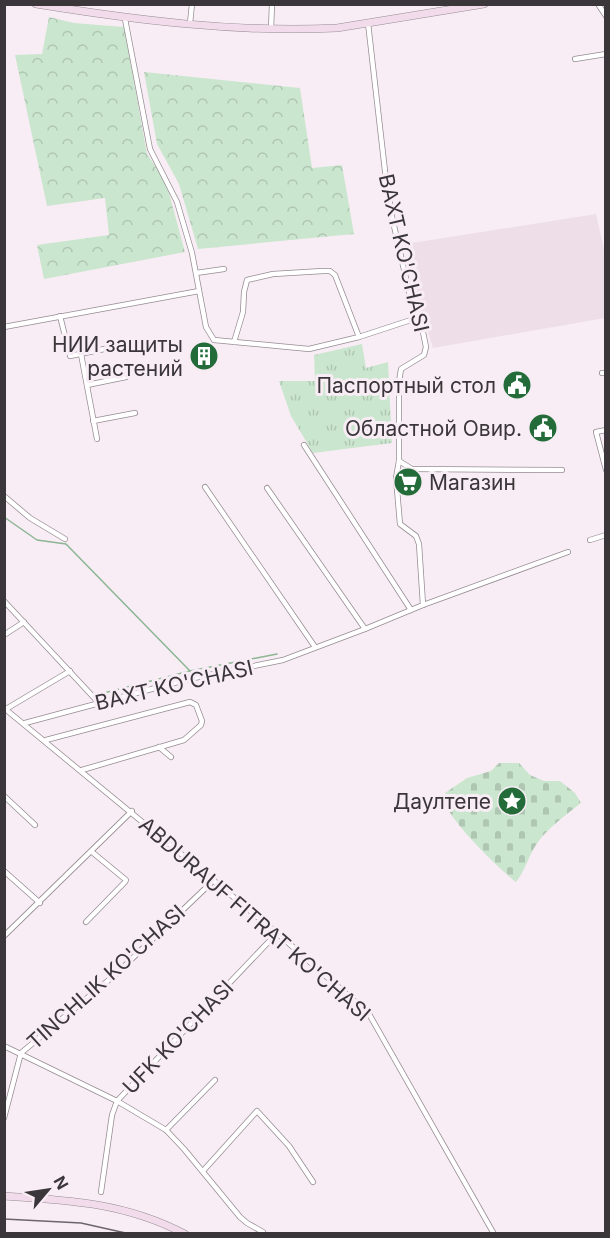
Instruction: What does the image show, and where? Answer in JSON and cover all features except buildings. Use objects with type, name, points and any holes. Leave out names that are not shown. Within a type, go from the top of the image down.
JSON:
[{"type":"main road","points":[[36,4],[125,19],[271,29],[337,28],[484,4]]},
{"type":"main road","points":[[4,1197],[101,1206],[146,1218],[183,1233]]},
{"type":"street","points":[[190,23],[192,4]]},
{"type":"street","points":[[271,29],[272,4]]},
{"type":"street","points":[[598,4],[606,16]]},
{"type":"street","points":[[125,19],[150,149],[177,202],[192,253],[209,335],[214,340],[309,349],[359,337],[420,317]]},
{"type":"street","name":"BAXT KO'CHASI","points":[[368,23],[392,217],[410,296],[420,317],[426,350],[422,357],[401,369],[399,461],[396,478],[400,524],[416,536],[419,544],[423,605]]},
{"type":"street","points":[[574,59],[606,54]]},
{"type":"street","points":[[196,273],[224,268]]},
{"type":"street","points":[[234,342],[243,312],[247,280],[273,274],[323,271],[335,275],[359,337]]},
{"type":"street","points":[[4,327],[199,291]]},
{"type":"street","points":[[60,316],[70,356],[119,346]]},
{"type":"street","points":[[81,354],[97,439]]},
{"type":"street","points":[[87,385],[126,377]]},
{"type":"street","points":[[93,421],[135,413]]},
{"type":"street","points":[[606,430],[596,432],[606,470]]},
{"type":"street","points":[[304,445],[411,610]]},
{"type":"street","points":[[399,461],[412,469],[562,470]]},
{"type":"street","points":[[205,487],[315,647]]},
{"type":"street","points":[[267,488],[365,629]]},
{"type":"street","points":[[4,496],[30,518],[65,539]]},
{"type":"street","points":[[590,540],[606,535]]},
{"type":"street","name":"BAXT KO'CHASI","points":[[25,723],[189,679],[282,660],[568,552]]},
{"type":"street","points":[[4,601],[98,702]]},
{"type":"street","points":[[4,635],[24,622]]},
{"type":"street","points":[[5,708],[70,671]]},
{"type":"street","points":[[46,740],[193,702],[196,705],[202,721],[201,725],[184,740],[82,770]]},
{"type":"street","name":"ABDURAUF FITRAT KO'CHASI","points":[[5,708],[278,933],[369,1014],[494,1233]]},
{"type":"street","points":[[159,747],[171,757]]},
{"type":"street","points":[[5,798],[35,825]]},
{"type":"street","points":[[4,936],[132,811]]},
{"type":"street","points":[[86,922],[126,880],[92,852]]},
{"type":"street","points":[[4,871],[40,903]]},
{"type":"street","name":"TINCHLIK KO'CHASI","points":[[4,1118],[21,1053],[116,974],[214,880]]},
{"type":"street","name":"UFK KO'CHASI","points":[[101,1192],[112,1115],[117,1101],[278,933]]},
{"type":"street","points":[[4,1046],[117,1101],[166,1130],[240,1217],[263,1232]]},
{"type":"street","points":[[166,1130],[215,1080]]},
{"type":"street","points":[[203,1171],[257,1112],[289,1146],[313,1182]]},
{"type":"shaded area","points":[[596,214],[605,254],[605,318],[433,348],[419,302],[406,244]]},
{"type":"green space","points":[[49,17],[74,23],[124,27],[147,154],[166,182],[185,252],[44,279],[37,245],[109,235],[105,198],[47,206],[15,55],[42,54]]},
{"type":"green space","points":[[144,72],[300,88],[312,168],[342,165],[354,234],[198,249],[179,184],[157,144]]},
{"type":"green space","points":[[362,344],[366,368],[388,362],[392,443],[313,453],[291,416],[279,381],[315,381],[314,355]]},
{"type":"green space","points":[[499,763],[519,763],[530,775],[544,781],[560,781],[575,793],[581,803],[540,839],[516,882],[456,822],[445,803],[445,793],[467,778],[491,771]]},
{"type":"waterway","points":[[4,517],[37,540],[66,544],[190,671]]},
{"type":"waterway","points":[[100,694],[190,671],[277,654]]},
{"type":"railway","points":[[4,1219],[81,1223],[130,1234]]},
{"type":"place","name":"НИИ защиты растений","points":[[204,356]]},
{"type":"place","name":"Паспортный стол","points":[[517,385]]},
{"type":"place","name":"Областной Овир.","points":[[543,428]]},
{"type":"place","name":"Магазин","points":[[408,482]]},
{"type":"place","name":"Даултепе","points":[[512,801]]}]
